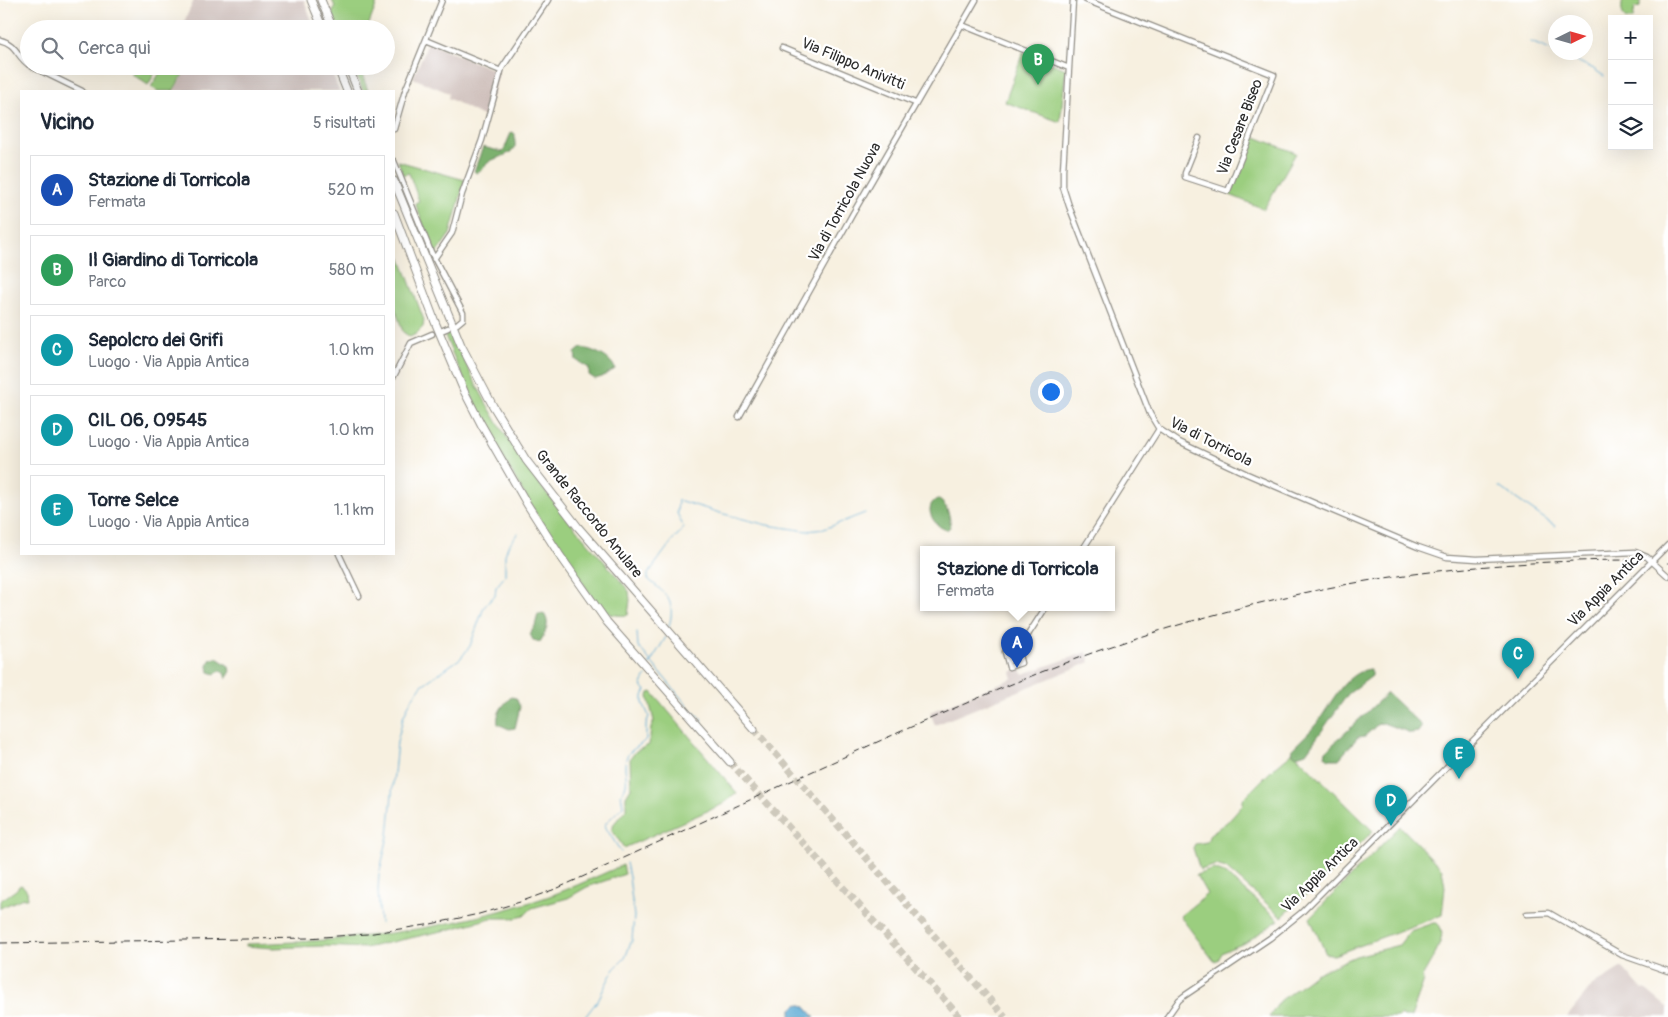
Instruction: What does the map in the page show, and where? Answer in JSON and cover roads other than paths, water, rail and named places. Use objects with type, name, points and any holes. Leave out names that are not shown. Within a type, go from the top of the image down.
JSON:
[{"type":"highway","points":[[311,0],[319,20]]},
{"type":"highway","points":[[321,0],[329,20]]},
{"type":"highway","points":[[341,75],[347,90]]},
{"type":"highway","points":[[352,75],[358,90]]},
{"type":"highway","name":"Grande Raccordo Anulare","points":[[395,183],[461,345],[493,406],[526,460],[578,527],[754,730]]},
{"type":"highway","points":[[395,216],[435,322],[464,391],[527,504],[559,554],[607,622],[730,762]]},
{"type":"street","points":[[395,126],[406,91],[442,0]]},
{"type":"street","points":[[434,259],[452,233],[462,194],[482,140],[501,71],[510,54],[548,0]]},
{"type":"street","name":"Via di Torricola Nuova","points":[[739,417],[915,103],[976,0]]},
{"type":"street","name":"Via di Torricola","points":[[1073,0],[1063,170],[1065,195],[1150,414],[1158,429],[1179,442],[1246,474],[1418,547],[1449,558],[1482,559],[1634,552],[1642,554],[1652,561]]},
{"type":"street","name":"Via Cesare Biseo","points":[[1086,0],[1274,75],[1228,191],[1185,176],[1199,138]]},
{"type":"street","points":[[962,25],[1069,68]]},
{"type":"street","points":[[0,40],[12,44],[20,56]]},
{"type":"street","points":[[426,40],[501,71]]},
{"type":"street","name":"Via Filippo Anivitti","points":[[782,48],[915,103]]},
{"type":"street","points":[[49,75],[80,90]]},
{"type":"street","points":[[395,163],[434,259],[463,314],[462,320],[457,324]]},
{"type":"street","points":[[441,331],[448,328]]},
{"type":"street","points":[[395,374],[411,343],[432,334]]},
{"type":"street","points":[[1085,546],[1158,429]]},
{"type":"street","name":"Via Appia Antica","points":[[1167,1017],[1184,996],[1270,938],[1301,913],[1668,545]]},
{"type":"street","points":[[339,555],[359,596]]},
{"type":"street","points":[[1652,561],[1668,576]]},
{"type":"street","points":[[1017,647],[1021,663],[1009,667],[1006,652],[1017,647],[1026,639],[1044,611]]},
{"type":"street","points":[[1527,914],[1549,913],[1622,955],[1668,972]]},
{"type":"water","points":[[798,1004],[805,1006],[815,1017],[791,1017],[791,1010]]},
{"type":"waterway","points":[[1531,42],[1548,49]]},
{"type":"waterway","points":[[1574,60],[1604,76]]},
{"type":"waterway","points":[[1499,487],[1555,526]]},
{"type":"waterway","points":[[669,627],[671,618],[670,604],[665,594],[648,579],[648,574],[684,528],[677,513],[678,500],[767,525],[807,531],[824,529],[865,513]]},
{"type":"waterway","points":[[380,923],[379,875],[388,836],[397,742],[403,718],[410,702],[422,685],[461,658],[470,646],[484,607],[495,595],[496,587],[505,576],[505,555],[508,546],[518,533]]},
{"type":"waterway","points":[[637,632],[638,646],[691,710],[702,719],[702,725]]},
{"type":"waterway","points":[[649,665],[666,637]]},
{"type":"waterway","points":[[621,852],[605,824],[623,806],[621,794],[626,785],[625,764],[627,756],[646,739],[646,725],[649,716],[643,703],[643,696],[646,690],[641,686],[646,676]]},
{"type":"waterway","points":[[585,1017],[598,1000],[614,969],[625,958],[632,940],[634,916],[626,863]]},
{"type":"tunnel","points":[[754,729],[1005,1017]]},
{"type":"tunnel","points":[[730,762],[960,1017]]},
{"type":"railway","points":[[0,943],[308,938],[367,934],[426,925],[479,914],[558,888],[859,750],[1005,687],[1083,656],[1186,623],[1303,593],[1421,573],[1502,565],[1638,560]]},
{"type":"place","name":"Il Giardino di Torricola","points":[[1038,85]]},
{"type":"place","name":"Stazione di Torricola","points":[[1017,668]]},
{"type":"place","name":"Sepolcro dei Grifi","points":[[1518,679]]},
{"type":"place","name":"Torre Selce","points":[[1459,779]]},
{"type":"place","name":"CIL 06, 09545","points":[[1391,826]]}]
